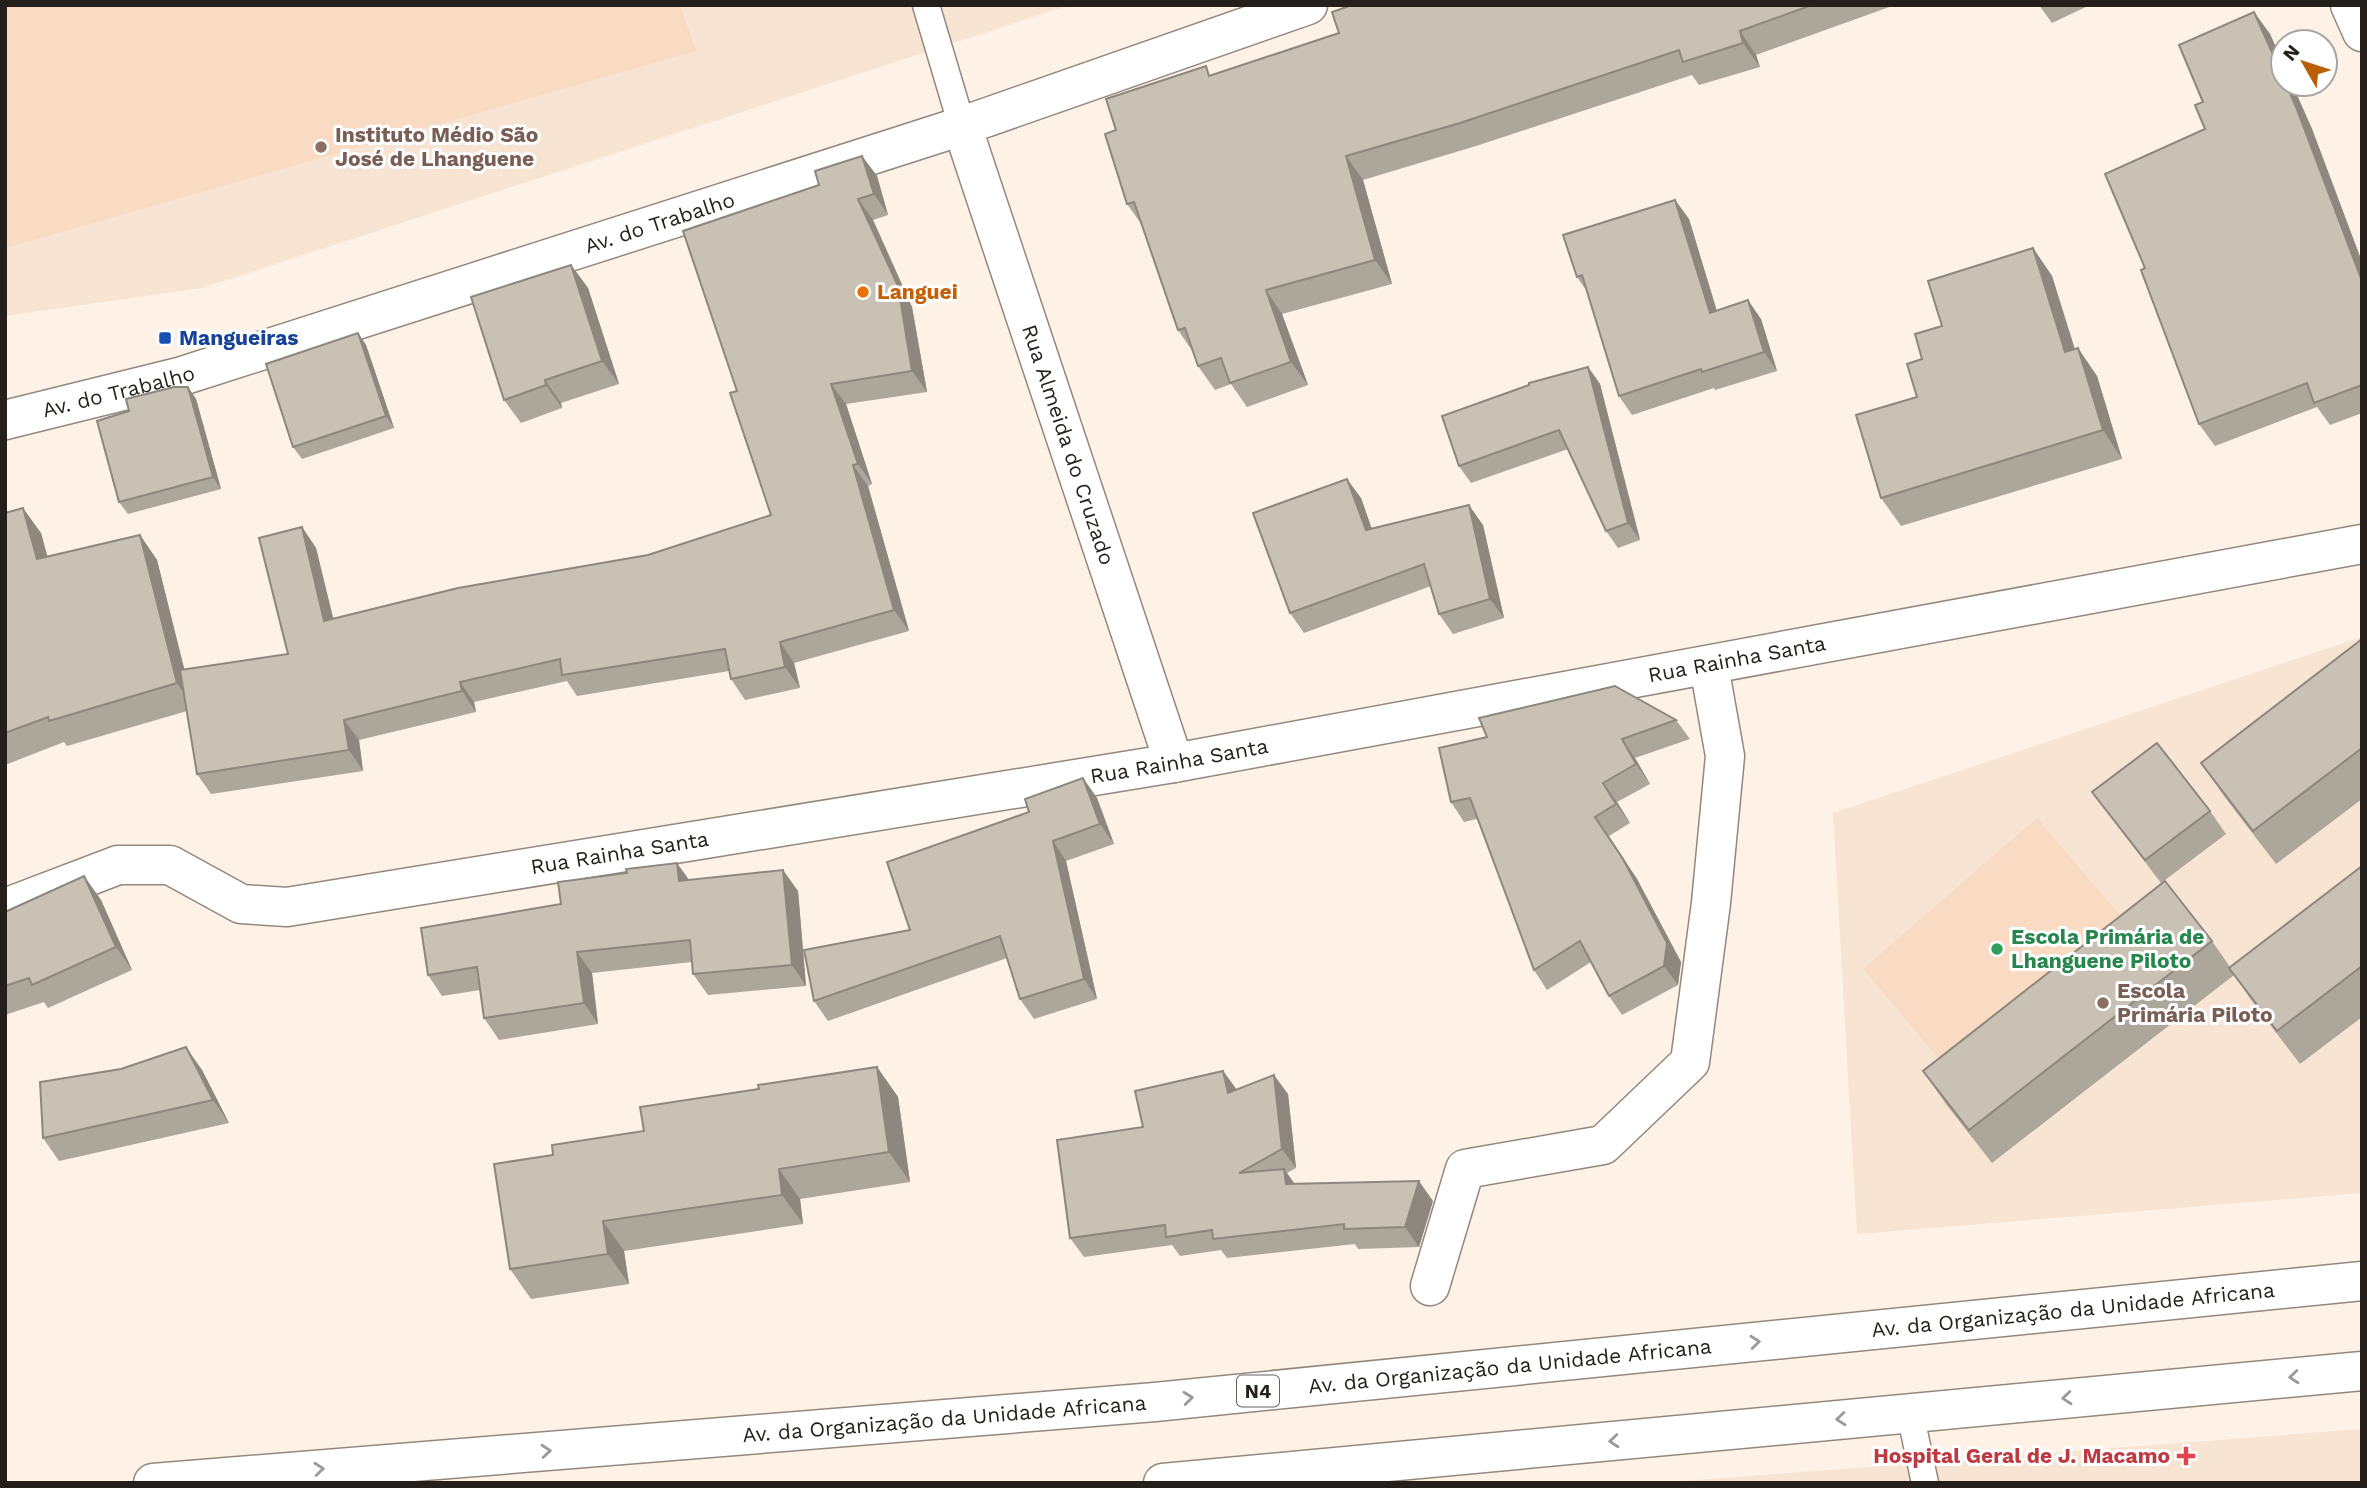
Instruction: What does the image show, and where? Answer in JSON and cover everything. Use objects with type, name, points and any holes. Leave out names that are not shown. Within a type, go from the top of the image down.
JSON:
[{"type":"main road","name":"Av. do Trabalho","points":[[5,420],[179,377],[962,126],[1308,5]]},
{"type":"main road","points":[[2350,5],[2362,32]]},
{"type":"main road","name":"Rua Almeida do Cruzado","points":[[962,126],[1174,764]]},
{"type":"main road","name":"Rua Rainha Santa","points":[[5,908],[118,864],[170,865],[241,904],[287,907],[1174,764],[2362,544]]},
{"type":"main road","points":[[1430,1286],[1465,1169],[1603,1145],[1689,1062],[1711,903],[1725,756],[1709,666]]},
{"type":"main road","name":"Av. da Organização da Unidade Africana","points":[[153,1483],[1156,1402],[2362,1281]]},
{"type":"main road","points":[[1171,1482],[2362,1371]]},
{"type":"lane","points":[[926,5],[962,126]]},
{"type":"lane","points":[[1910,1413],[1925,1483]]},
{"type":"shaded area","name":"Instituto Médio São José de Lhanguene","points":[[5,5],[1070,5],[202,288],[5,316]]},
{"type":"shaded area","points":[[5,5],[680,5],[696,51],[5,248]]},
{"type":"shaded area","name":"Escola Primária Piloto","points":[[2362,637],[2362,1193],[1857,1234],[1833,813]]},
{"type":"shaded area","name":"Escola Primária de Lhanguene Piloto","points":[[2037,818],[2131,928],[1956,1079],[1863,969]]},
{"type":"shaded area","name":"Hospital Geral de J. Macamo","points":[[2362,1429],[2362,1483],[1658,1483]]},
{"type":"building","points":[[1352,5],[1812,5],[1740,31],[1743,43],[1683,62],[1679,50],[1460,123],[1346,156],[1375,260],[1266,290],[1291,362],[1230,383],[1221,358],[1198,366],[1185,328],[1178,330],[1134,202],[1127,204],[1105,134],[1116,130],[1106,99],[1206,66],[1209,76],[1339,33],[1332,12]]},
{"type":"building","points":[[2254,12],[2269,46],[2269,98],[2292,98],[2362,281],[2362,385],[2314,403],[2307,383],[2199,424],[2141,270],[2145,268],[2105,174],[2205,129],[2195,105],[2203,102],[2179,45]]},
{"type":"building","points":[[862,156],[874,194],[858,199],[898,286],[912,371],[831,384],[858,464],[853,465],[894,610],[780,642],[785,667],[731,679],[725,649],[562,675],[560,659],[460,682],[462,691],[344,720],[349,750],[197,774],[180,670],[288,654],[259,538],[302,527],[324,621],[458,588],[648,555],[771,515],[730,393],[737,391],[683,231],[819,185],[815,171]]},
{"type":"building","points":[[1675,200],[1710,313],[1748,300],[1764,352],[1619,396],[1582,275],[1577,277],[1563,235]]},
{"type":"building","points":[[2033,248],[2065,352],[2078,348],[2103,430],[1881,498],[1856,415],[1917,397],[1907,364],[1922,359],[1915,334],[1942,326],[1928,281]]},
{"type":"building","points":[[571,265],[602,361],[545,380],[546,385],[504,400],[471,297]]},
{"type":"building","points":[[358,333],[386,416],[293,447],[266,364]]},
{"type":"building","points":[[1588,367],[1628,523],[1606,531],[1559,430],[1459,466],[1442,416],[1529,383]]},
{"type":"building","points":[[174,387],[188,387],[213,477],[119,502],[97,421],[129,411],[126,399]]},
{"type":"building","points":[[1347,479],[1366,530],[1469,505],[1490,599],[1439,614],[1424,564],[1290,613],[1253,513]]},
{"type":"building","points":[[23,508],[37,559],[140,535],[177,683],[49,721],[48,717],[5,733],[5,513]]},
{"type":"building","points":[[2362,639],[2362,748],[2253,831],[2201,763]]},
{"type":"building","points":[[1615,686],[1676,720],[1622,739],[1636,764],[1603,783],[1616,804],[1595,817],[1623,859],[1667,943],[1664,966],[1609,996],[1580,941],[1534,970],[1470,798],[1451,802],[1439,748],[1487,737],[1479,718]]},
{"type":"building","points":[[2157,743],[2210,811],[2145,860],[2092,792]]},
{"type":"building","points":[[1083,778],[1100,824],[1053,841],[1084,979],[1020,999],[1000,936],[814,1001],[804,950],[910,930],[887,862],[1029,812],[1025,799]]},
{"type":"building","points":[[677,863],[679,881],[783,870],[792,965],[693,974],[690,940],[577,952],[584,1003],[484,1018],[477,967],[428,975],[421,928],[561,904],[558,882],[627,873],[626,869]]},
{"type":"building","points":[[2362,866],[2362,966],[2277,1031],[2229,968]]},
{"type":"building","points":[[84,876],[116,947],[32,985],[29,978],[5,986],[5,912]]},
{"type":"building","points":[[2165,881],[2212,941],[1969,1130],[1923,1071]]},
{"type":"building","points":[[186,1047],[213,1100],[43,1138],[40,1082],[121,1069]]},
{"type":"building","points":[[877,1067],[889,1152],[779,1169],[782,1195],[603,1221],[608,1254],[510,1269],[494,1164],[553,1155],[552,1145],[644,1131],[640,1107]]},
{"type":"building","points":[[1223,1071],[1228,1093],[1274,1075],[1282,1149],[1239,1173],[1284,1169],[1286,1184],[1419,1181],[1405,1227],[1344,1229],[1344,1224],[1213,1239],[1212,1230],[1166,1237],[1165,1225],[1070,1238],[1057,1140],[1143,1127],[1135,1091]]},
{"type":"place","name":"Instituto Médio São José de Lhanguene","points":[[321,147]]},
{"type":"place","name":"Languei","points":[[863,292]]},
{"type":"place","name":"Mangueiras","points":[[165,338]]},
{"type":"place","name":"Escola Primária de Lhanguene Piloto","points":[[1997,949]]},
{"type":"place","name":"Escola Primária Piloto","points":[[2103,1003]]},
{"type":"place","name":"Hospital Geral de J. Macamo","points":[[2186,1456]]}]
